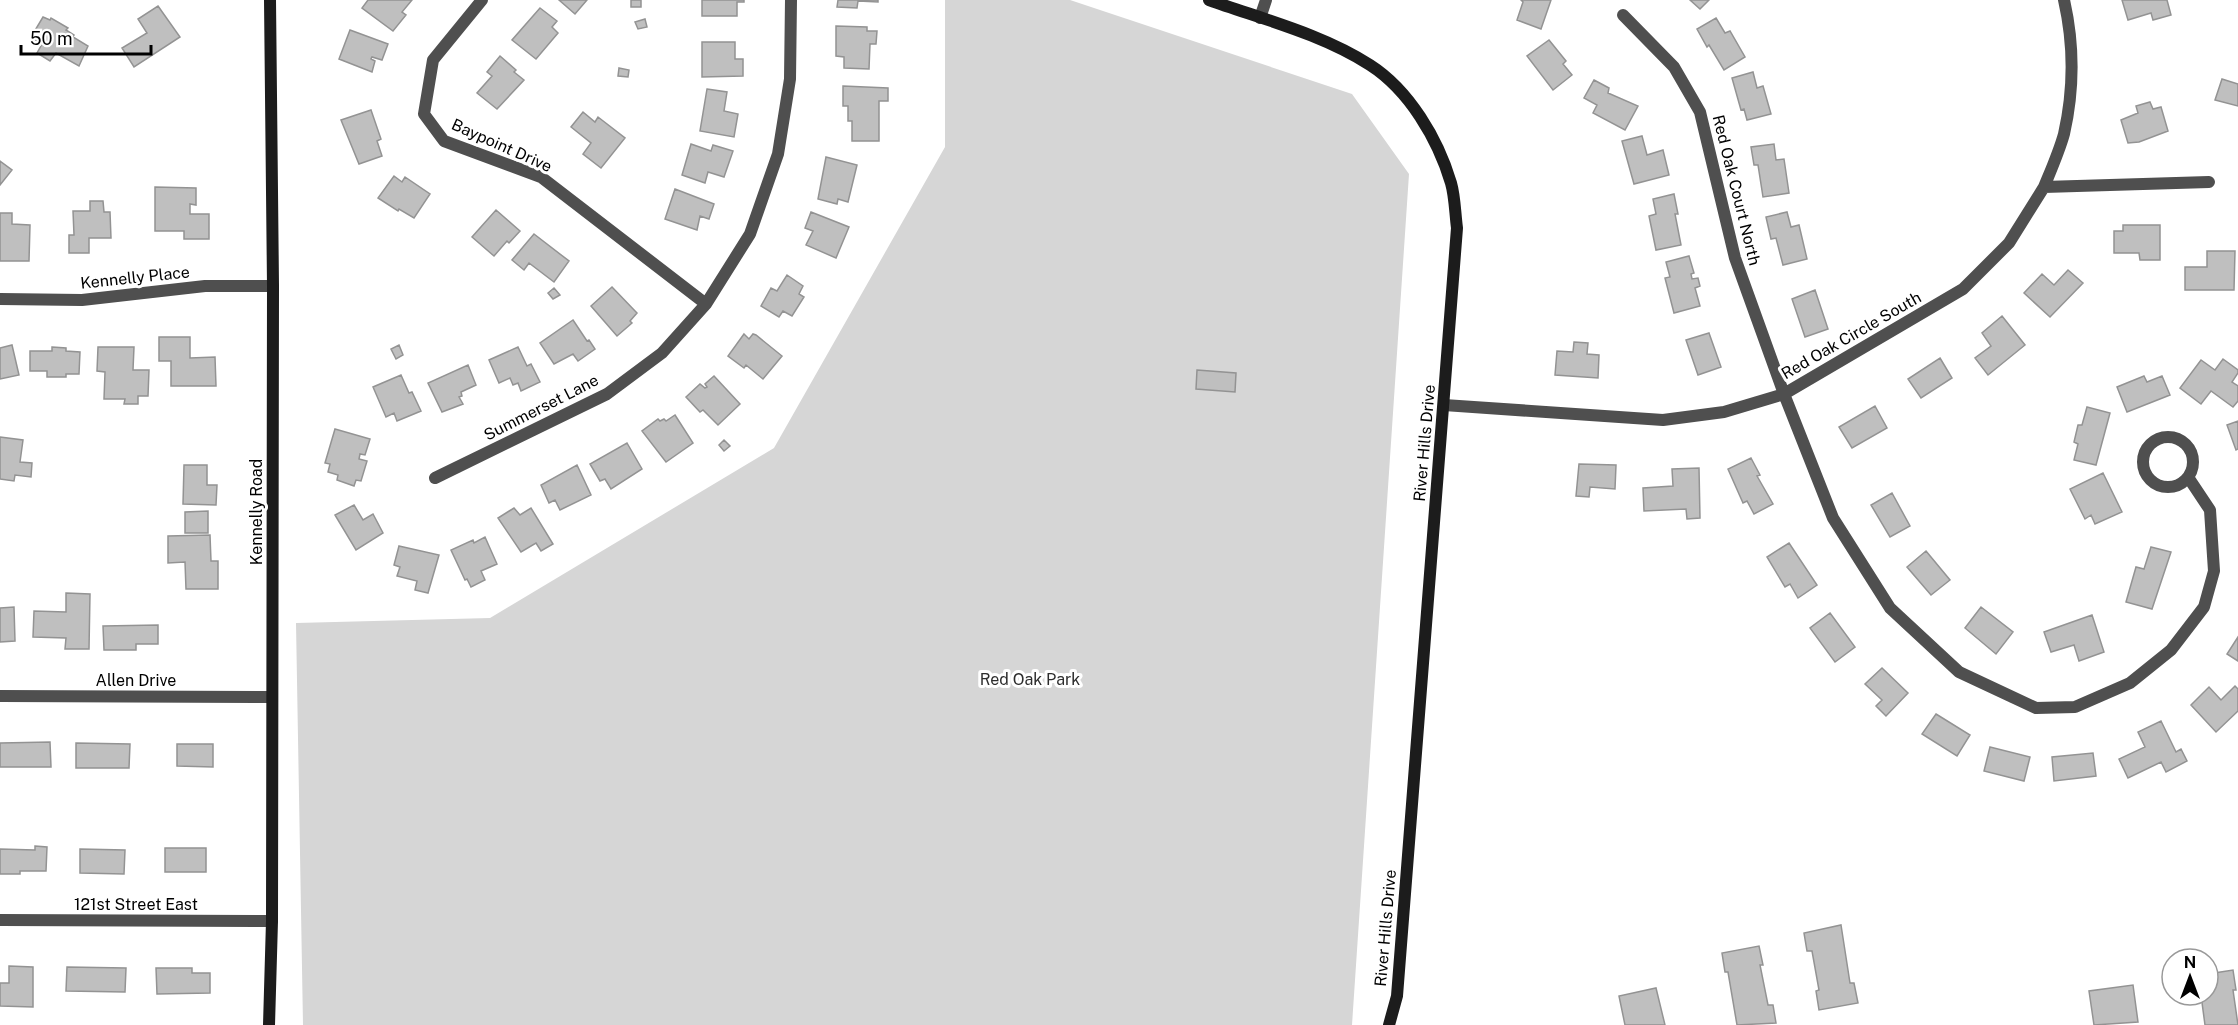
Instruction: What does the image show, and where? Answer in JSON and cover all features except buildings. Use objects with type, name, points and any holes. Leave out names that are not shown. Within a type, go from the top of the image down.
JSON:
[{"type":"street","name":"Kennelly Road","points":[[268,1025],[272,921],[273,286],[270,0]]},
{"type":"street","name":"Baypoint Drive","points":[[482,0],[433,60],[424,114],[444,141],[542,177],[706,304]]},
{"type":"street","name":"Summerset Lane","points":[[435,478],[607,394],[662,353],[706,304],[750,234],[778,154],[790,79],[790,0]]},
{"type":"street","name":"River Hills Drive","points":[[1209,0],[1334,45],[1371,66],[1408,99],[1437,145],[1452,185],[1457,228],[1444,405],[1396,996],[1389,1025]]},
{"type":"street","points":[[1260,18],[1266,0]]},
{"type":"street","name":"Red Oak Circle South","points":[[1444,405],[1663,420],[1724,412],[1784,394],[1963,289],[2009,243],[2044,187],[2063,135],[2072,81],[2070,26],[2064,0]]},
{"type":"street","name":"Red Oak Court North","points":[[1623,15],[1674,67],[1700,111],[1735,258],[1784,394],[1833,518],[1890,608],[1959,672],[2036,708],[2075,706],[2130,683],[2171,650],[2204,607],[2214,571],[2210,510],[2188,477]]},
{"type":"street","points":[[2044,187],[2209,182]]},
{"type":"street","name":"Kennelly Place","points":[[0,299],[82,300],[205,286],[273,286]]},
{"type":"street","points":[[2164,438],[2174,438],[2183,442],[2193,458],[2188,477],[2181,484],[2172,487],[2153,482],[2143,466],[2148,447],[2164,438]]},
{"type":"street","name":"Allen Drive","points":[[0,696],[272,697]]},
{"type":"street","name":"121st Street East","points":[[0,920],[272,921]]},
{"type":"green space","name":"Red Oak Park","points":[[945,0],[1070,0],[1352,94],[1409,174],[1352,1025],[303,1025],[296,623],[490,618],[774,448],[945,147]]}]
